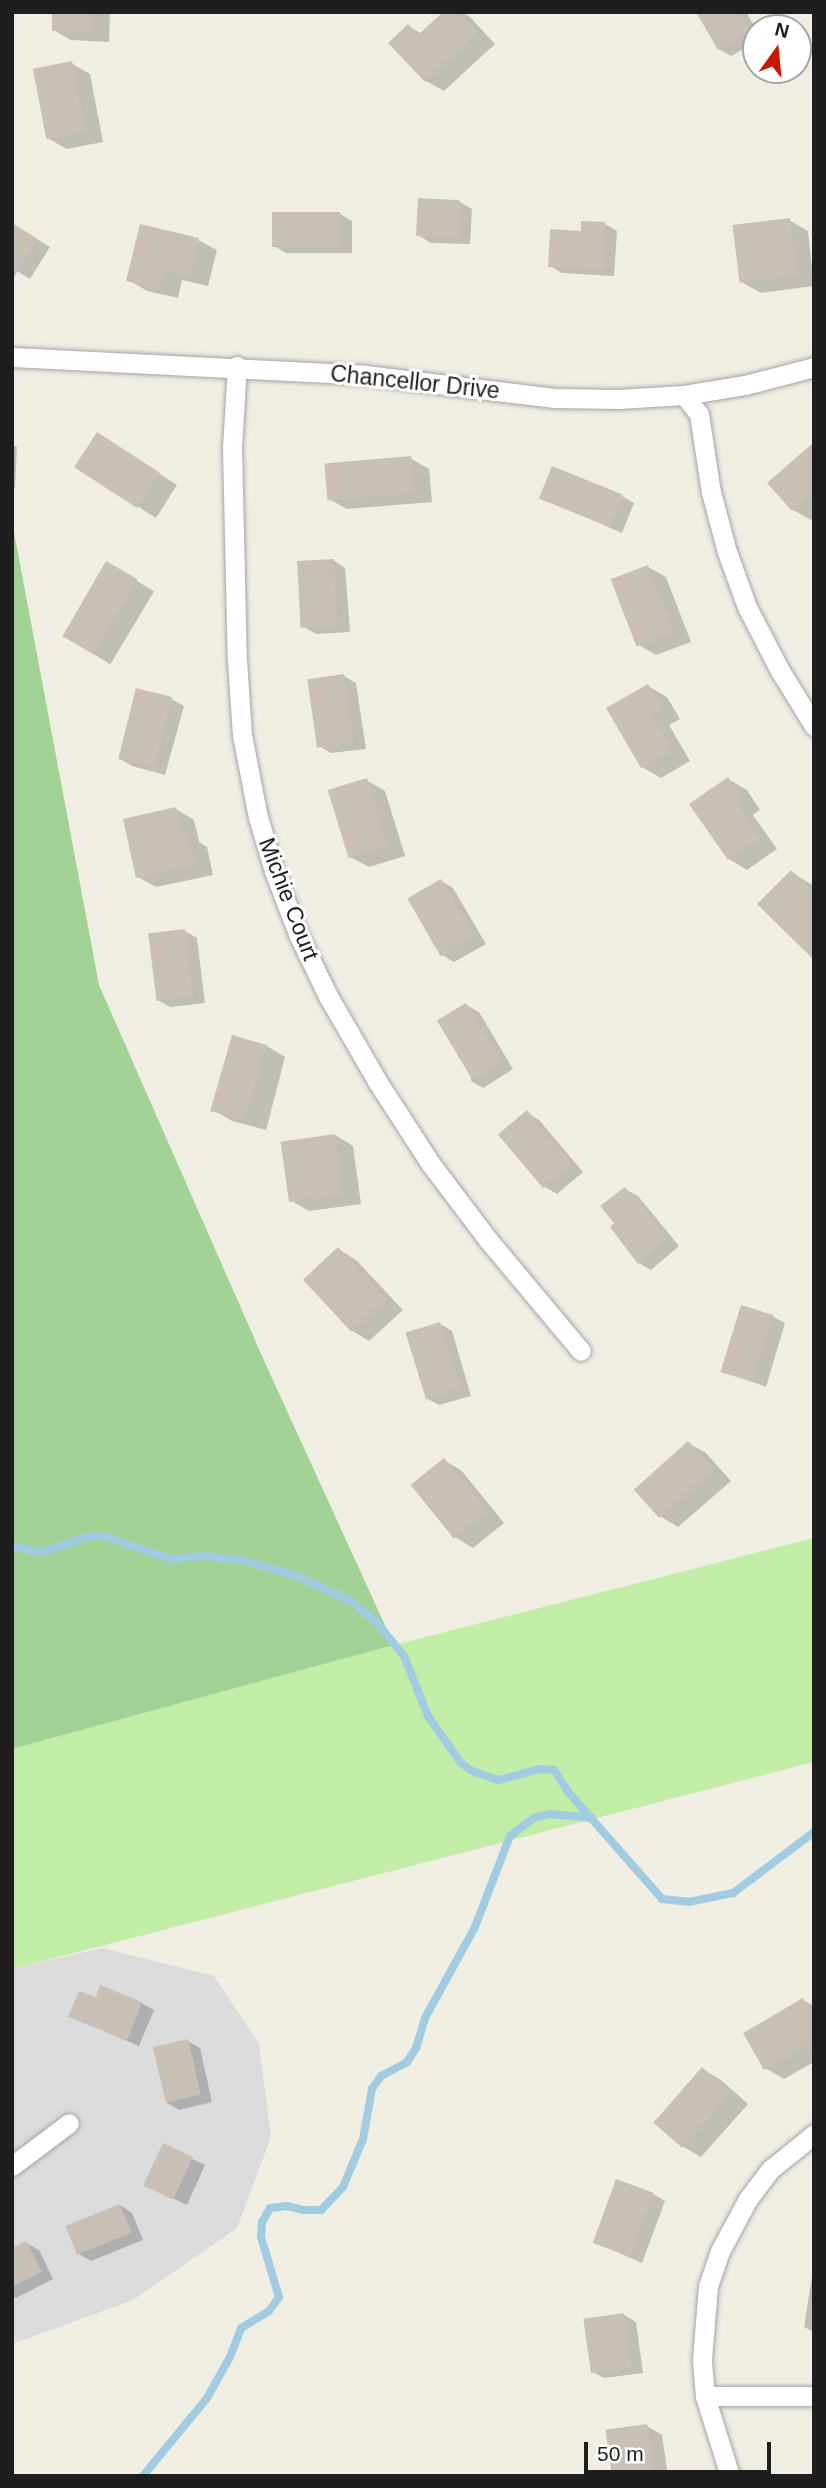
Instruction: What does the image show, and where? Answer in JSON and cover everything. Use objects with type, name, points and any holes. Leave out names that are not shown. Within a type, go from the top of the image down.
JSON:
[{"type":"street","name":"Chancellor Drive","points":[[12,357],[365,374],[555,398],[618,399],[684,395],[745,385],[814,367]]},
{"type":"street","name":"Michie Court","points":[[237,366],[232,483],[242,735],[258,817],[274,871],[299,936],[377,1081],[430,1163],[489,1241],[581,1351]]},
{"type":"street","points":[[684,395],[699,414],[711,492],[727,552],[747,607],[779,670],[814,726]]},
{"type":"street","points":[[12,2166],[69,2123]]},
{"type":"street","points":[[730,2476],[705,2396],[703,2315],[720,2251],[748,2199],[771,2169],[814,2134]]},
{"type":"street","points":[[705,2396],[814,2396]]},
{"type":"shaded area","points":[[102,1948],[214,1976],[259,2044],[271,2137],[237,2228],[133,2300],[12,2344],[12,1969]]},
{"type":"green space","points":[[14,532],[99,985],[266,1365],[394,1645],[12,1749]]},
{"type":"green space","points":[[814,1538],[814,1762],[12,1969],[12,1749],[394,1645]]},
{"type":"building","points":[[52,12],[92,12],[92,31],[52,31]]},
{"type":"building","points":[[443,12],[459,12],[478,33],[425,82],[388,43],[408,24],[418,35]]},
{"type":"building","points":[[696,12],[739,12],[742,17],[742,36],[718,50]]},
{"type":"building","points":[[72,61],[86,132],[46,139],[33,69]]},
{"type":"building","points":[[418,198],[460,200],[458,238],[416,236]]},
{"type":"building","points":[[272,212],[340,212],[340,247],[272,247]]},
{"type":"building","points":[[790,218],[797,276],[740,283],[732,225]]},
{"type":"building","points":[[581,221],[605,222],[602,270],[548,267],[550,229],[581,231]]},
{"type":"building","points":[[12,223],[38,239],[12,280]]},
{"type":"building","points":[[140,224],[199,238],[190,277],[164,271],[159,289],[126,281]]},
{"type":"building","points":[[97,432],[160,473],[137,508],[74,467]]},
{"type":"building","points":[[814,442],[814,492],[792,511],[767,483]]},
{"type":"building","points":[[411,456],[414,493],[328,500],[324,464]]},
{"type":"building","points":[[552,466],[622,494],[609,527],[539,498]]},
{"type":"building","points":[[334,559],[338,626],[301,628],[297,561]]},
{"type":"building","points":[[106,561],[137,579],[94,654],[63,636]]},
{"type":"building","points":[[648,565],[674,632],[636,647],[611,579]]},
{"type":"building","points":[[344,674],[354,742],[317,747],[307,679]]},
{"type":"building","points":[[648,684],[663,709],[652,715],[672,750],[641,768],[606,708]]},
{"type":"building","points":[[136,688],[172,697],[154,768],[118,759]]},
{"type":"building","points":[[728,777],[743,799],[736,804],[760,838],[728,860],[689,804]]},
{"type":"building","points":[[367,778],[388,846],[349,858],[328,790]]},
{"type":"building","points":[[176,807],[182,836],[188,834],[195,865],[136,878],[123,819]]},
{"type":"building","points":[[791,870],[814,892],[814,960],[757,904]]},
{"type":"building","points":[[441,879],[474,937],[441,957],[407,898]]},
{"type":"building","points":[[185,929],[193,996],[157,1001],[148,934]]},
{"type":"building","points":[[466,1003],[502,1062],[472,1080],[437,1021]]},
{"type":"building","points":[[232,1035],[267,1045],[245,1121],[210,1111]]},
{"type":"building","points":[[527,1110],[572,1164],[543,1188],[498,1134]]},
{"type":"building","points":[[335,1134],[343,1194],[289,1202],[281,1142]]},
{"type":"building","points":[[625,1187],[667,1238],[638,1264],[610,1227],[614,1223],[600,1206]]},
{"type":"building","points":[[338,1247],[386,1299],[351,1332],[303,1280]]},
{"type":"building","points":[[741,1305],[774,1315],[753,1382],[721,1372]]},
{"type":"building","points":[[440,1322],[460,1389],[426,1399],[406,1333]]},
{"type":"building","points":[[688,1441],[713,1469],[659,1518],[634,1490]]},
{"type":"building","points":[[444,1458],[487,1512],[454,1539],[411,1485]]},
{"type":"building","points":[[100,1985],[142,2002],[127,2040],[68,2017],[79,1991],[96,1997]]},
{"type":"building","points":[[803,1998],[814,2015],[814,2041],[764,2070],[743,2033]]},
{"type":"building","points":[[188,2039],[201,2095],[166,2103],[153,2047]]},
{"type":"building","points":[[702,2067],[731,2092],[682,2148],[653,2123]]},
{"type":"building","points":[[163,2143],[193,2157],[173,2200],[143,2186]]},
{"type":"building","points":[[616,2179],[654,2193],[630,2257],[593,2243]]},
{"type":"building","points":[[120,2204],[132,2233],[77,2255],[65,2226]]},
{"type":"building","points":[[26,2241],[42,2272],[12,2287],[12,2248]]},
{"type":"building","points":[[624,2313],[632,2367],[591,2373],[583,2319]]},
{"type":"building","points":[[647,2424],[654,2475],[612,2476],[605,2430]]},
{"type":"waterway","points":[[12,1547],[43,1552],[89,1537],[103,1536],[170,1559],[203,1556],[241,1560],[296,1576],[352,1602],[376,1622],[404,1656],[428,1716],[461,1763],[472,1771],[498,1780],[540,1769],[554,1770],[569,1793],[662,1899],[689,1902],[733,1893],[814,1832]]},
{"type":"waterway","points":[[143,2476],[207,2398],[230,2357],[241,2328],[269,2311],[279,2297],[261,2237],[262,2222],[270,2208],[287,2206],[303,2210],[321,2210],[343,2187],[363,2139],[372,2089],[381,2076],[407,2062],[416,2048],[425,2018],[475,1927],[510,1836],[534,1818],[550,1814],[592,1818]]}]
